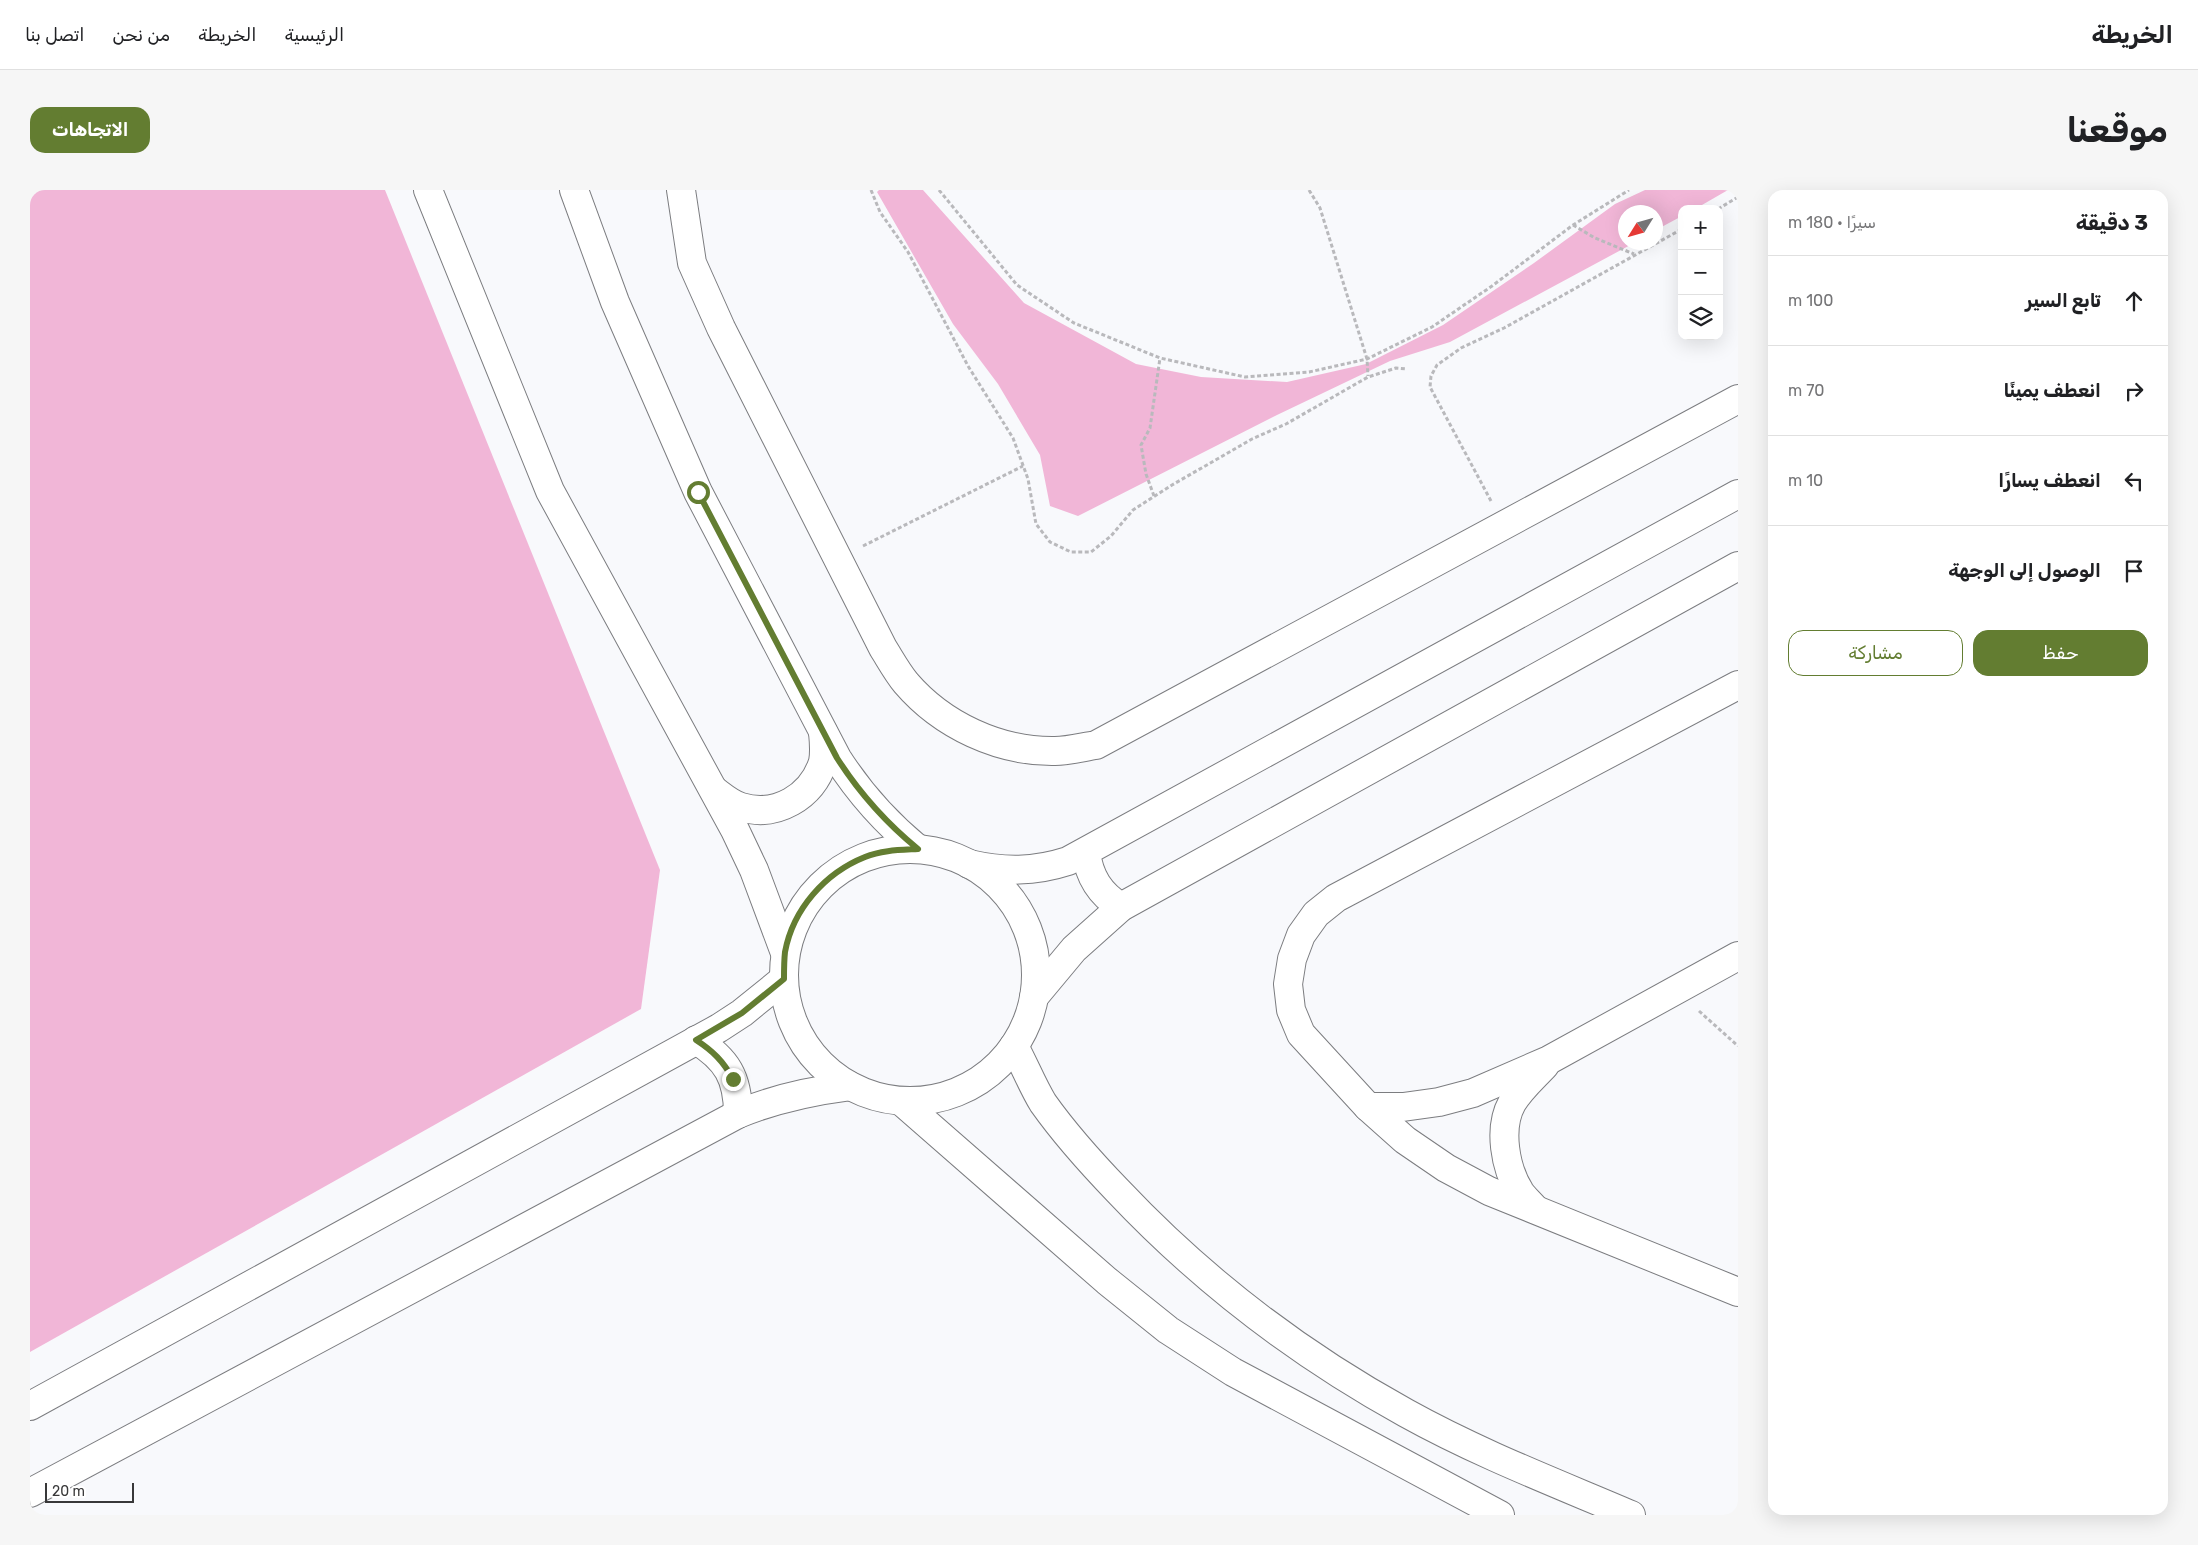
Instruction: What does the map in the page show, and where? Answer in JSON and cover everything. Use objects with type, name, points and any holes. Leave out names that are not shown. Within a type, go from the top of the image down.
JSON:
[{"type":"street","points":[[428,190],[467,291],[550,491],[715,791],[754,870],[784,966],[788,1005],[796,1030],[810,1053],[829,1072],[850,1086],[875,1096],[901,1101],[928,1100],[961,1090],[977,1082],[998,1066],[1014,1046],[1027,1023],[1034,997],[1035,971],[1032,945],[1023,920],[1009,898],[990,879],[969,864]]},
{"type":"street","points":[[574,190],[615,302],[698,492],[837,758],[863,796],[894,830],[918,849]]},
{"type":"street","points":[[681,190],[692,263],[722,328],[882,648],[906,683],[936,712],[972,734],[1013,747],[1054,751],[1096,746],[1738,400]]},
{"type":"street","points":[[30,1406],[742,1013],[784,966],[793,928],[805,904],[829,879],[843,868],[866,856],[892,850],[918,849],[944,854],[969,864],[1002,870],[1029,870],[1062,863],[1086,852],[1738,494]]},
{"type":"street","points":[[1034,997],[1074,949],[1121,907],[1738,566]]},
{"type":"street","points":[[1738,685],[1336,898],[1316,914],[1301,935],[1292,959],[1288,984],[1291,1010],[1301,1034],[1368,1106],[1405,1140],[1446,1168],[1489,1191],[1738,1292]]},
{"type":"street","points":[[715,791],[740,807],[770,810],[785,805],[804,793],[818,775],[823,761],[825,746],[823,730]]},
{"type":"street","points":[[1086,852],[1088,866],[1093,879],[1110,900],[1121,907]]},
{"type":"street","points":[[1368,1106],[1404,1107],[1439,1102],[1473,1093],[1549,1060],[1738,956]]},
{"type":"street","points":[[696,1040],[711,1050],[724,1063],[733,1079],[738,1096],[738,1114]]},
{"type":"street","points":[[1014,1046],[1042,1101],[1082,1153],[1154,1229],[1233,1298],[1317,1360],[1407,1414],[1501,1459],[1631,1515]]},
{"type":"street","points":[[1535,1209],[1520,1192],[1510,1172],[1505,1149],[1505,1126],[1512,1103],[1549,1060]]},
{"type":"street","points":[[30,1493],[738,1114],[791,1096],[850,1086]]},
{"type":"street","points":[[901,1101],[1107,1281],[1168,1330],[1233,1372],[1500,1515]]},
{"type":"path","points":[[871,190],[880,212],[908,252],[968,366],[1013,438],[1028,480],[1036,524],[1050,542],[1071,552],[1091,552],[1111,536],[1133,510],[1154,496],[1252,440],[1286,424],[1368,376],[1396,368],[1407,369]]},
{"type":"path","points":[[940,190],[1017,285],[1074,323],[1160,358],[1245,377],[1309,372],[1367,359],[1432,327],[1492,286],[1573,225],[1629,190]]},
{"type":"path","points":[[1309,190],[1320,208],[1367,359],[1368,376]]},
{"type":"path","points":[[1723,206],[1738,197]]},
{"type":"path","points":[[1573,225],[1594,238],[1635,255]]},
{"type":"path","points":[[1504,526],[1430,387],[1431,376],[1437,365],[1462,348],[1504,328],[1678,230]]},
{"type":"path","points":[[1154,496],[1146,474],[1141,445],[1150,428],[1160,358]]},
{"type":"path","points":[[838,559],[1023,466]]},
{"type":"path","points":[[1676,990],[1738,1046]]},
{"type":"shaded area","points":[[30,190],[385,190],[660,870],[641,1009],[30,1352]]},
{"type":"shaded area","points":[[879,190],[923,190],[1024,303],[1136,364],[1201,377],[1287,382],[1366,364],[1443,325],[1534,263],[1615,204],[1645,190],[1728,190],[1702,205],[1678,205],[1678,218],[1663,226],[1663,205],[1618,205],[1618,250],[1621,250],[1450,342],[1390,361],[1277,415],[1078,516],[1050,506],[1040,455],[998,384],[953,324],[877,192]]},
{"type":"route","points":[[698,492],[837,758],[853,784],[872,808],[894,830],[918,849],[892,850],[866,856],[843,868],[822,884],[805,904],[793,928],[785,953],[784,979],[742,1013],[696,1040],[711,1050],[724,1063],[733,1079]]}]
